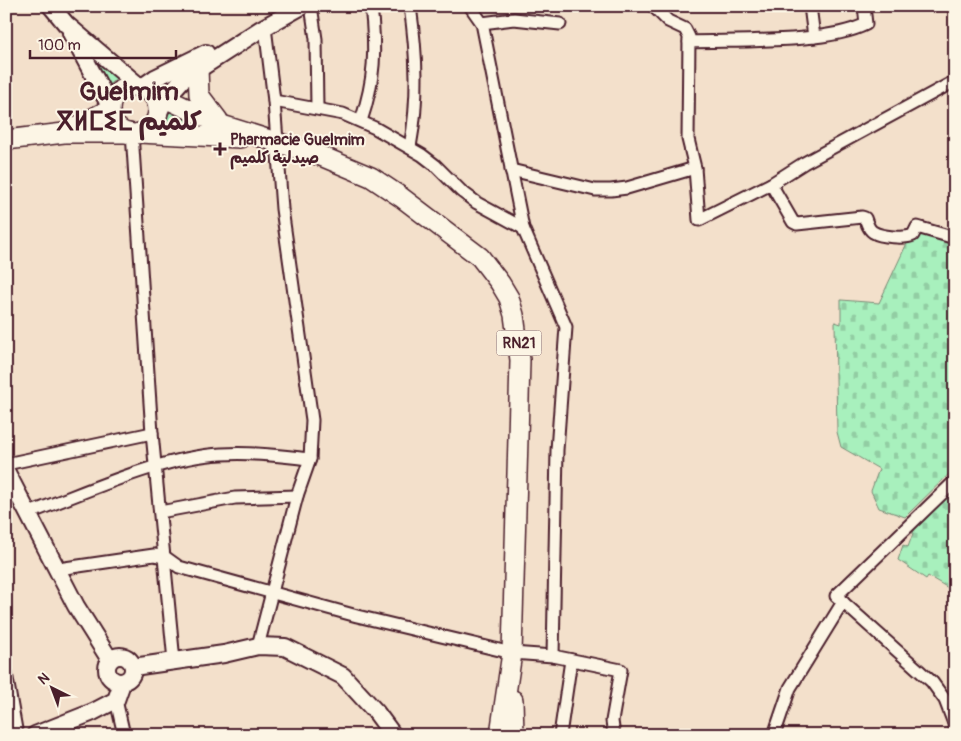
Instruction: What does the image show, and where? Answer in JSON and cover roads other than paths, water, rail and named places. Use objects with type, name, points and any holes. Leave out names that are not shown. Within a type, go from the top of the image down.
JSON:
[{"type":"main road","points":[[198,68],[199,95],[222,125]]},
{"type":"main road","name":"RN21","points":[[64,133],[110,108],[118,92],[130,86],[143,88],[222,125],[371,177],[402,197],[480,257],[500,283],[509,298],[517,329],[520,360],[512,653],[509,682],[504,696],[507,734]]},
{"type":"main road","points":[[110,108],[115,124],[133,133],[150,127],[157,116],[155,99],[143,88]]},
{"type":"main road","name":"RN21","points":[[6,140],[64,133],[133,133],[218,136],[274,142]]},
{"type":"street","points":[[51,6],[66,24],[143,88],[154,78],[263,28]]},
{"type":"street","points":[[157,116],[166,98],[182,80],[198,68],[302,6]]},
{"type":"street","points":[[311,6],[316,39],[318,108]]},
{"type":"street","points":[[361,121],[371,90],[373,75],[371,6]]},
{"type":"street","points":[[410,6],[418,75],[416,110],[410,147]]},
{"type":"street","points":[[470,6],[482,23],[523,228],[566,327],[558,450],[553,656]]},
{"type":"street","points":[[653,6],[668,21],[685,29],[689,42],[688,139],[695,168],[699,220],[771,184],[804,162],[955,80]]},
{"type":"street","points":[[810,6],[814,37]]},
{"type":"street","points":[[689,42],[814,37],[866,24],[864,6]]},
{"type":"street","points":[[482,23],[514,18],[560,24]]},
{"type":"street","points":[[66,24],[110,108]]},
{"type":"street","points":[[258,646],[297,496],[310,459],[312,420],[282,210],[274,142],[274,101],[263,28]]},
{"type":"street","points":[[274,101],[318,108],[361,121],[410,147],[435,165],[461,191],[523,228]]},
{"type":"street","points":[[133,133],[152,433],[174,661]]},
{"type":"street","points":[[511,170],[595,190],[627,188],[695,168]]},
{"type":"street","points":[[771,184],[793,222],[797,224],[865,218],[870,229],[877,234],[906,237],[912,234],[917,227],[955,238]]},
{"type":"street","points":[[6,464],[152,433]]},
{"type":"street","points":[[29,513],[155,467],[222,454],[310,459]]},
{"type":"street","points":[[6,471],[13,498],[29,513],[76,606],[110,660]]},
{"type":"street","points":[[955,481],[836,596],[932,682],[945,700],[955,726]]},
{"type":"street","points":[[160,512],[235,498],[297,496]]},
{"type":"street","points":[[58,569],[154,555],[165,557],[179,567],[272,593],[512,653],[553,656],[621,670],[612,721],[614,735]]},
{"type":"street","points":[[774,735],[778,717],[790,688],[843,602]]},
{"type":"street","points":[[133,667],[224,654],[258,646],[285,647],[343,676],[376,712],[393,735]]},
{"type":"street","points":[[122,683],[114,682],[108,676],[106,668],[114,657],[124,656],[131,662],[133,667],[132,675],[122,683],[116,700],[124,735]]},
{"type":"street","points":[[560,735],[572,660]]},
{"type":"street","points":[[6,674],[17,735]]},
{"type":"street","points":[[34,735],[94,712],[116,700]]},
{"type":"place","name":"Pharmacie Guelmim صيدلية كلميم","points":[[220,149]]},
{"type":"district","name":"Guelmim ⴳⵍⵎⵉⵎ كلميم","points":[[129,107]]}]
